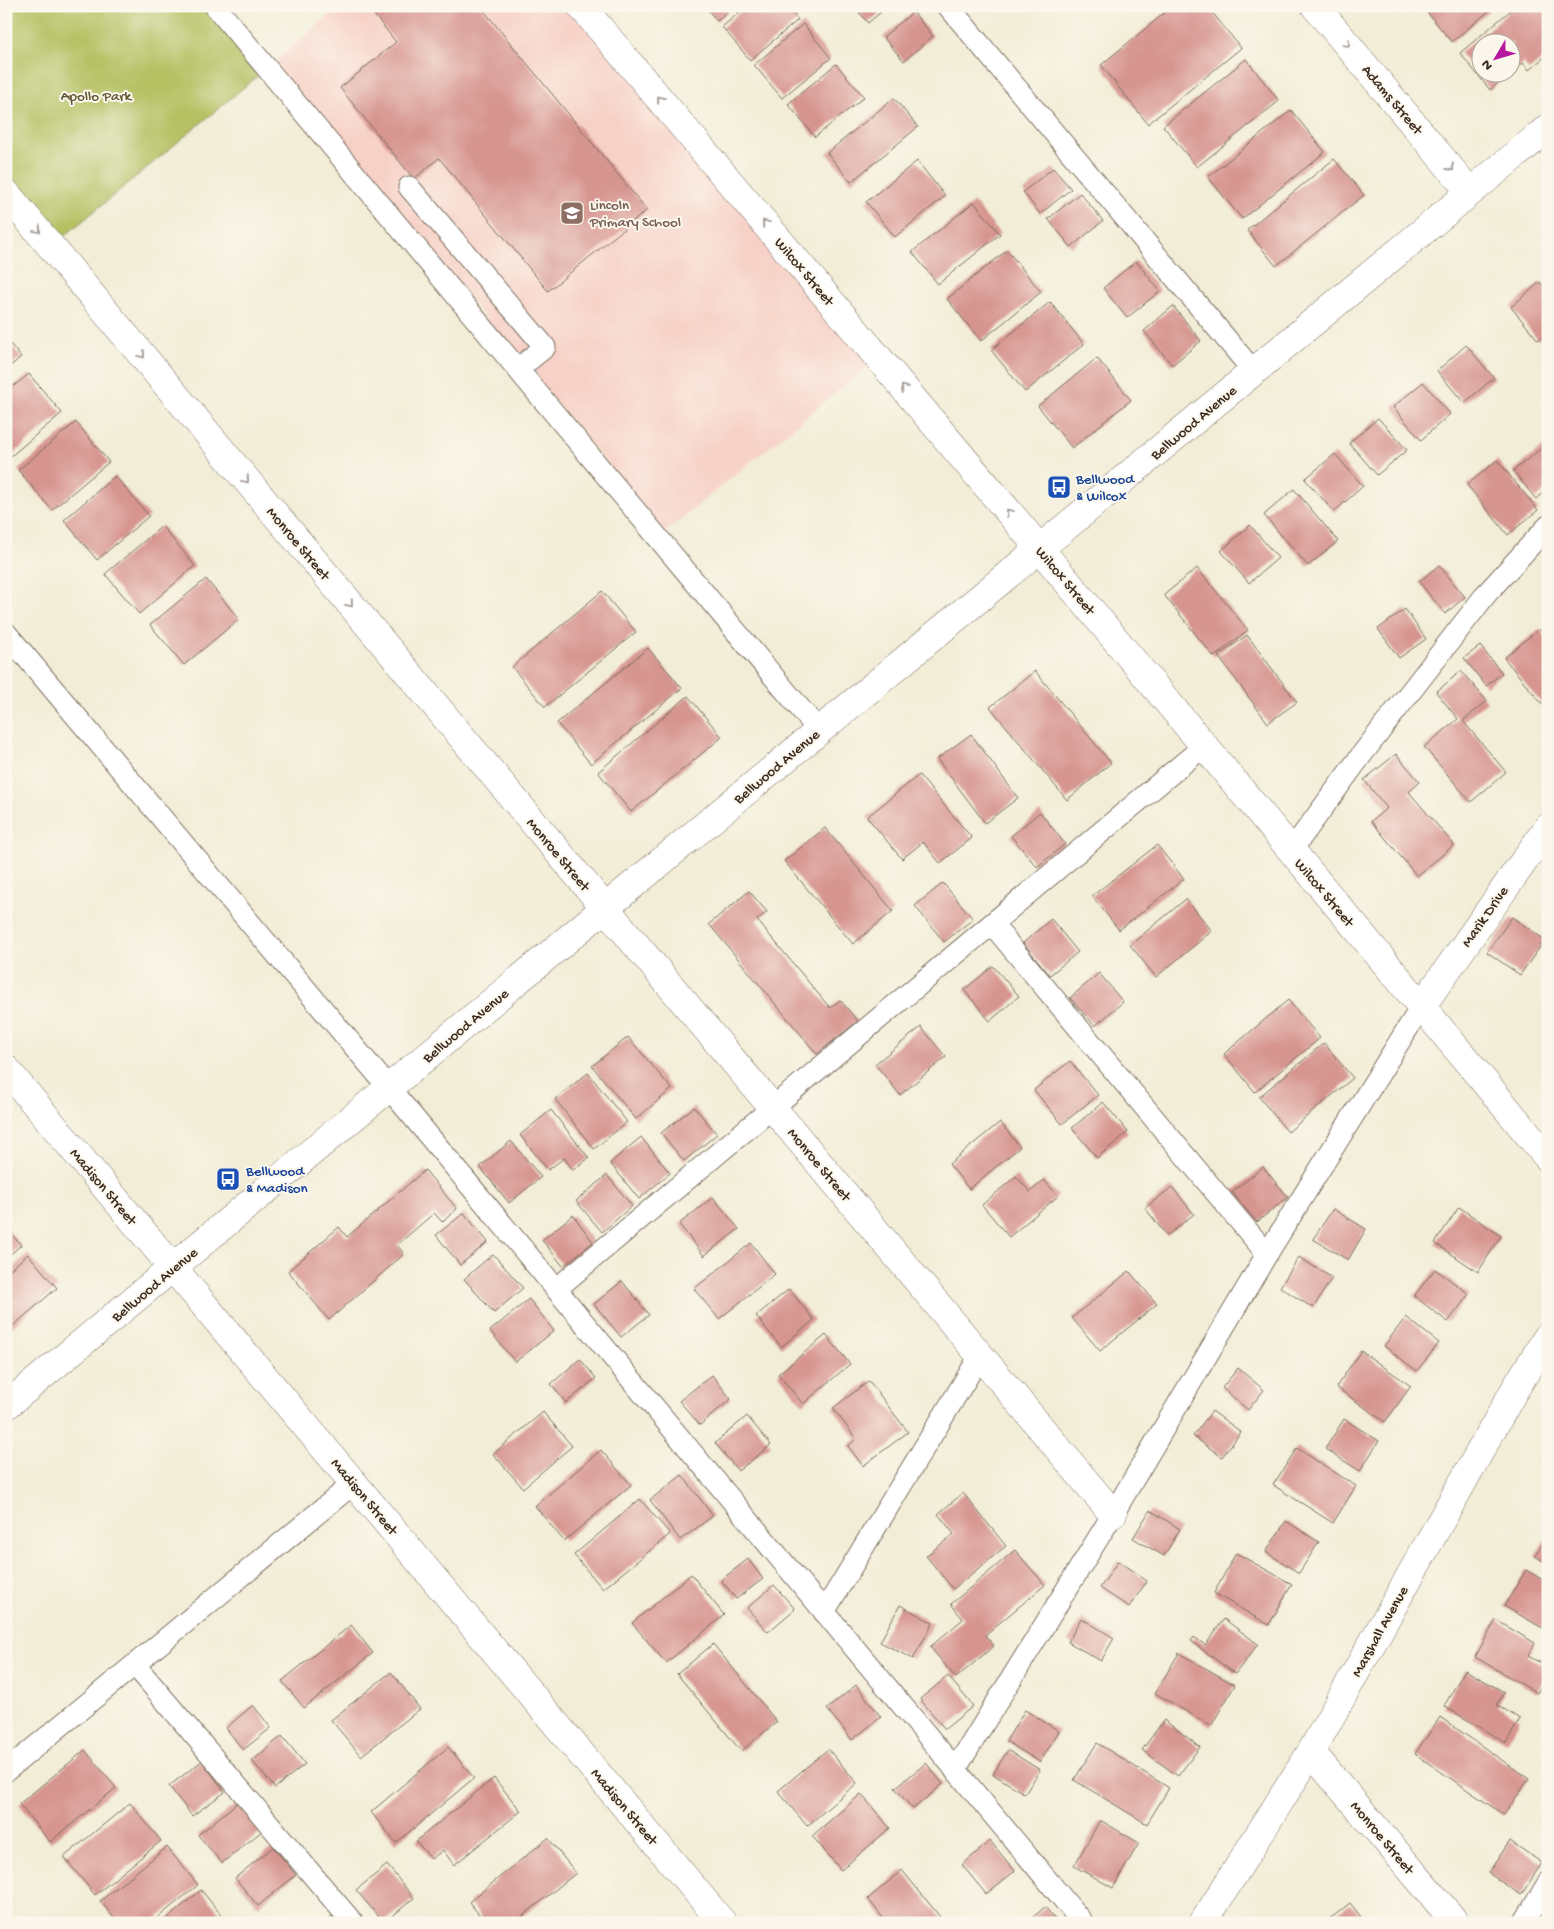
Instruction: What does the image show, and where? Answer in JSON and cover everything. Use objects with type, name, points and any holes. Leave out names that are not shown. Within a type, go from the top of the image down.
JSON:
[{"type":"street","name":"Wilcox Street","points":[[581,6],[1040,549],[1548,1158]]},
{"type":"street","name":"Adams Street","points":[[1315,6],[1470,192]]},
{"type":"street","name":"Bellwood Avenue","points":[[6,1406],[604,908],[1548,128]]},
{"type":"street","name":"Monroe Street","points":[[6,193],[1113,1514]]},
{"type":"street","name":"Marik Drive","points":[[1421,1006],[1548,827]]},
{"type":"street","name":"Madison Street","points":[[6,1069],[724,1923]]},
{"type":"street","name":"Marshall Avenue","points":[[1203,1923],[1311,1752],[1515,1389],[1548,1336]]},
{"type":"street","name":"Monroe Street","points":[[1311,1752],[1456,1923]]},
{"type":"lane","points":[[215,6],[819,731]]},
{"type":"lane","points":[[948,6],[1254,372]]},
{"type":"lane","points":[[409,187],[544,347],[518,369]]},
{"type":"lane","points":[[1291,850],[1487,593],[1548,526]]},
{"type":"lane","points":[[6,633],[389,1088],[1083,1923]]},
{"type":"lane","points":[[556,1289],[1204,746]]},
{"type":"lane","points":[[992,924],[1267,1254]]},
{"type":"lane","points":[[955,1770],[1113,1514],[1267,1254],[1421,1006]]},
{"type":"lane","points":[[824,1612],[980,1356]]},
{"type":"lane","points":[[6,1771],[354,1483]]},
{"type":"lane","points":[[134,1665],[353,1923]]},
{"type":"lane","points":[[1524,1923],[1548,1883]]},
{"type":"shaded area","name":"Lincoln Primary School","points":[[341,6],[573,6],[872,363],[664,533],[273,63]]},
{"type":"green space","name":"Apollo Park","points":[[6,6],[205,6],[260,74],[56,243],[6,184]]},
{"type":"building","points":[[367,6],[480,6],[647,210],[548,291],[439,158],[414,179],[340,88],[396,42]]},
{"type":"building","points":[[705,6],[735,6],[717,21]]},
{"type":"building","points":[[747,6],[787,6],[798,20],[750,60],[722,27]]},
{"type":"building","points":[[854,6],[888,6],[868,23]]},
{"type":"building","points":[[1173,6],[1207,6],[1241,48],[1148,124],[1101,65]]},
{"type":"building","points":[[1422,6],[1495,6],[1452,42]]},
{"type":"building","points":[[1516,6],[1548,6],[1548,54],[1529,70],[1522,64],[1522,32],[1485,32]]},
{"type":"building","points":[[913,12],[933,36],[904,61],[883,37]]},
{"type":"building","points":[[803,24],[831,58],[782,98],[754,65]]},
{"type":"building","points":[[1472,43],[1472,68],[1460,53]]},
{"type":"building","points":[[1246,59],[1279,101],[1197,167],[1163,126]]},
{"type":"building","points":[[836,64],[864,97],[815,137],[788,104]]},
{"type":"building","points":[[1484,82],[1499,82],[1490,90]]},
{"type":"building","points":[[894,98],[918,127],[851,182],[827,153]]},
{"type":"building","points":[[1291,110],[1325,152],[1242,219],[1208,177]]},
{"type":"building","points":[[1334,159],[1364,195],[1276,266],[1247,230]]},
{"type":"building","points":[[917,161],[945,196],[895,237],[866,202]]},
{"type":"building","points":[[1053,168],[1071,189],[1040,214],[1023,192]]},
{"type":"building","points":[[1080,193],[1103,221],[1071,247],[1048,219]]},
{"type":"building","points":[[974,202],[1000,234],[938,284],[912,252]]},
{"type":"building","points":[[1007,250],[1041,292],[981,341],[947,299]]},
{"type":"building","points":[[1136,261],[1160,291],[1127,318],[1103,288]]},
{"type":"building","points":[[1540,282],[1548,291],[1548,332],[1538,340],[1511,307]]},
{"type":"building","points":[[1050,302],[1084,344],[1025,392],[991,350]]},
{"type":"building","points":[[1173,306],[1201,341],[1172,365],[1144,331]]},
{"type":"building","points":[[6,339],[21,357],[6,370]]},
{"type":"building","points":[[1466,345],[1494,378],[1464,403],[1437,371]]},
{"type":"building","points":[[1097,358],[1131,400],[1072,448],[1038,406]]},
{"type":"building","points":[[29,374],[62,413],[11,456],[6,451],[6,392]]},
{"type":"building","points":[[1423,382],[1450,414],[1421,440],[1393,407]]},
{"type":"building","points":[[1378,418],[1407,450],[1377,475],[1349,443]]},
{"type":"building","points":[[76,422],[109,462],[52,510],[18,470]]},
{"type":"building","points":[[1548,443],[1548,488],[1536,499],[1513,471]]},
{"type":"building","points":[[1335,454],[1363,486],[1334,512],[1305,479]]},
{"type":"building","points":[[1497,460],[1538,510],[1508,535],[1467,485]]},
{"type":"building","points":[[115,476],[149,516],[97,560],[64,520]]},
{"type":"building","points":[[1294,489],[1338,541],[1308,566],[1264,515]]},
{"type":"building","points":[[1250,525],[1278,558],[1249,583],[1221,551]]},
{"type":"building","points":[[162,526],[195,566],[139,614],[105,574]]},
{"type":"building","points":[[1439,565],[1465,597],[1445,614],[1419,582]]},
{"type":"building","points":[[1197,568],[1248,630],[1214,657],[1164,595]]},
{"type":"building","points":[[206,579],[239,619],[184,665],[150,625]]},
{"type":"building","points":[[602,591],[636,632],[545,707],[512,667]]},
{"type":"building","points":[[1405,609],[1426,639],[1399,658],[1378,629]]},
{"type":"building","points":[[1539,629],[1548,639],[1548,711],[1504,658]]},
{"type":"building","points":[[1247,635],[1297,702],[1268,723],[1218,656]]},
{"type":"building","points":[[1480,646],[1502,673],[1486,686],[1464,658]]},
{"type":"building","points":[[648,648],[682,688],[591,764],[557,723]]},
{"type":"building","points":[[1035,671],[1111,763],[1067,800],[990,707]]},
{"type":"building","points":[[1461,671],[1487,701],[1463,721],[1506,772],[1471,802],[1424,747],[1458,719],[1436,692]]},
{"type":"building","points":[[688,696],[722,737],[631,812],[598,772]]},
{"type":"building","points":[[971,734],[1018,798],[985,823],[937,759]]},
{"type":"building","points":[[1396,754],[1420,782],[1409,792],[1454,845],[1417,876],[1371,821],[1387,808],[1364,780]]},
{"type":"building","points":[[919,775],[972,838],[940,863],[923,842],[902,859],[867,817]]},
{"type":"building","points":[[1040,812],[1065,844],[1037,867],[1011,836]]},
{"type":"building","points":[[825,828],[893,911],[853,944],[784,861]]},
{"type":"building","points":[[1157,845],[1184,879],[1119,930],[1092,896]]},
{"type":"building","points":[[943,883],[973,919],[944,942],[915,906]]},
{"type":"building","points":[[749,891],[767,912],[757,920],[830,1008],[840,1000],[858,1021],[817,1054],[709,924]]},
{"type":"building","points":[[1186,899],[1212,931],[1156,977],[1130,945]]},
{"type":"building","points":[[1512,917],[1545,940],[1520,975],[1487,952]]},
{"type":"building","points":[[1051,919],[1078,952],[1050,975],[1023,943]]},
{"type":"building","points":[[993,966],[1019,996],[990,1021],[964,990]]},
{"type":"building","points":[[1099,973],[1123,1002],[1095,1026],[1070,998]]},
{"type":"building","points":[[1288,1000],[1320,1038],[1255,1092],[1224,1054]]},
{"type":"building","points":[[921,1027],[946,1057],[900,1095],[875,1064]]},
{"type":"building","points":[[628,1037],[672,1089],[636,1119],[592,1066]]},
{"type":"building","points":[[1324,1043],[1353,1078],[1288,1132],[1259,1097]]},
{"type":"building","points":[[1070,1061],[1098,1095],[1062,1124],[1034,1090]]},
{"type":"building","points":[[588,1073],[627,1122],[594,1149],[555,1099]]},
{"type":"building","points":[[1103,1102],[1128,1132],[1097,1158],[1072,1128]]},
{"type":"building","points":[[694,1107],[717,1134],[684,1161],[661,1133]]},
{"type":"building","points":[[551,1110],[589,1158],[573,1170],[564,1158],[548,1170],[520,1135]]},
{"type":"building","points":[[1000,1122],[1020,1147],[969,1189],[949,1164]]},
{"type":"building","points":[[641,1137],[670,1173],[639,1199],[610,1163]]},
{"type":"building","points":[[511,1141],[541,1177],[509,1203],[480,1167]]},
{"type":"building","points":[[1263,1167],[1288,1197],[1257,1222],[1232,1192]]},
{"type":"building","points":[[425,1170],[457,1209],[442,1222],[434,1213],[397,1245],[404,1254],[329,1320],[288,1271],[339,1227],[347,1237]]},
{"type":"building","points":[[607,1175],[632,1206],[602,1232],[576,1201]]},
{"type":"building","points":[[1016,1176],[1030,1192],[1044,1180],[1058,1196],[1009,1237],[982,1205]]},
{"type":"building","points":[[1172,1187],[1194,1214],[1167,1236],[1145,1208]]},
{"type":"building","points":[[713,1197],[739,1229],[704,1256],[679,1224]]},
{"type":"building","points":[[1459,1207],[1501,1236],[1478,1272],[1435,1243]]},
{"type":"building","points":[[1333,1209],[1366,1229],[1348,1260],[1313,1239]]},
{"type":"building","points":[[464,1213],[488,1242],[460,1265],[436,1235]]},
{"type":"building","points":[[573,1215],[593,1242],[563,1266],[542,1240]]},
{"type":"building","points":[[6,1228],[21,1245],[6,1258]]},
{"type":"building","points":[[751,1243],[775,1274],[719,1319],[694,1289]]},
{"type":"building","points":[[28,1254],[57,1288],[6,1332],[6,1273]]},
{"type":"building","points":[[493,1254],[523,1288],[494,1313],[464,1279]]},
{"type":"building","points":[[1299,1257],[1332,1278],[1313,1308],[1280,1287]]},
{"type":"building","points":[[1435,1269],[1469,1294],[1448,1322],[1414,1296]]},
{"type":"building","points":[[1129,1271],[1157,1304],[1100,1351],[1072,1318]]},
{"type":"building","points":[[622,1281],[649,1315],[621,1337],[594,1304]]},
{"type":"building","points":[[789,1289],[814,1320],[781,1347],[756,1316]]},
{"type":"building","points":[[529,1299],[554,1331],[515,1362],[490,1331]]},
{"type":"building","points":[[1406,1317],[1439,1343],[1417,1371],[1384,1346]]},
{"type":"building","points":[[826,1335],[850,1364],[803,1404],[778,1374]]},
{"type":"building","points":[[1361,1351],[1411,1386],[1385,1422],[1336,1387]]},
{"type":"building","points":[[580,1359],[596,1378],[566,1403],[551,1384]]},
{"type":"building","points":[[1238,1368],[1264,1390],[1248,1410],[1222,1388]]},
{"type":"building","points":[[712,1375],[731,1399],[700,1425],[679,1401]]},
{"type":"building","points":[[869,1381],[908,1432],[863,1466],[848,1446],[856,1439],[833,1408]]},
{"type":"building","points":[[1212,1411],[1241,1432],[1222,1457],[1193,1436]]},
{"type":"building","points":[[543,1412],[572,1446],[523,1488],[493,1454]]},
{"type":"building","points":[[747,1416],[771,1445],[738,1471],[715,1443]]},
{"type":"building","points":[[1344,1419],[1379,1441],[1360,1471],[1325,1449]]},
{"type":"building","points":[[1297,1448],[1356,1486],[1333,1523],[1273,1485]]},
{"type":"building","points":[[601,1450],[631,1485],[564,1541],[535,1506]]},
{"type":"building","points":[[682,1475],[713,1516],[680,1540],[650,1500]]},
{"type":"building","points":[[963,1493],[1006,1546],[953,1589],[926,1556],[954,1534],[938,1514]]},
{"type":"building","points":[[640,1499],[670,1534],[603,1589],[574,1555]]},
{"type":"building","points":[[1150,1510],[1180,1529],[1164,1556],[1133,1538]]},
{"type":"building","points":[[1286,1521],[1319,1542],[1299,1573],[1266,1552]]},
{"type":"building","points":[[1548,1534],[1548,1564],[1535,1556]]},
{"type":"building","points":[[1015,1550],[1045,1585],[985,1635],[994,1646],[956,1678],[930,1647],[963,1619],[951,1604]]},
{"type":"building","points":[[1236,1553],[1292,1584],[1269,1625],[1214,1593]]},
{"type":"building","points":[[748,1559],[763,1579],[736,1599],[721,1580]]},
{"type":"building","points":[[1118,1561],[1147,1581],[1129,1607],[1100,1588]]},
{"type":"building","points":[[1526,1570],[1548,1583],[1548,1631],[1504,1606]]},
{"type":"building","points":[[691,1574],[724,1615],[666,1663],[632,1623]]},
{"type":"building","points":[[774,1585],[795,1609],[768,1632],[747,1608]]},
{"type":"building","points":[[900,1605],[933,1623],[913,1659],[880,1642]]},
{"type":"building","points":[[1081,1618],[1114,1638],[1101,1661],[1068,1642]]},
{"type":"building","points":[[1224,1619],[1258,1644],[1235,1674],[1191,1641],[1194,1637],[1205,1645]]},
{"type":"building","points":[[1496,1620],[1535,1643],[1528,1656],[1548,1667],[1548,1675],[1537,1693],[1475,1657]]},
{"type":"building","points":[[351,1625],[373,1653],[304,1708],[282,1681]]},
{"type":"building","points":[[713,1644],[777,1722],[741,1751],[677,1674]]},
{"type":"building","points":[[1179,1653],[1235,1685],[1211,1726],[1155,1693]]},
{"type":"building","points":[[1465,1670],[1504,1692],[1497,1705],[1520,1719],[1506,1743],[1444,1706]]},
{"type":"building","points":[[391,1672],[420,1709],[361,1756],[331,1720]]},
{"type":"building","points":[[948,1676],[973,1706],[945,1729],[920,1699]]},
{"type":"building","points":[[856,1685],[881,1717],[852,1740],[827,1709]]},
{"type":"building","points":[[253,1705],[271,1728],[243,1750],[226,1728]]},
{"type":"building","points":[[1025,1710],[1059,1731],[1040,1762],[1006,1741]]},
{"type":"building","points":[[1440,1717],[1529,1779],[1504,1815],[1415,1754]]},
{"type":"building","points":[[1164,1720],[1200,1747],[1178,1776],[1142,1750]]},
{"type":"building","points":[[282,1736],[305,1764],[275,1788],[252,1761]]},
{"type":"building","points":[[1097,1743],[1169,1788],[1147,1824],[1074,1780]]},
{"type":"building","points":[[448,1747],[474,1778],[396,1843],[371,1812]]},
{"type":"building","points":[[828,1749],[857,1783],[807,1826],[778,1791]]},
{"type":"building","points":[[85,1750],[116,1788],[50,1842],[19,1804]]},
{"type":"building","points":[[1008,1750],[1040,1770],[1025,1794],[993,1774]]},
{"type":"building","points":[[202,1761],[225,1792],[192,1816],[169,1786]]},
{"type":"building","points":[[926,1763],[943,1784],[913,1809],[895,1788]]},
{"type":"building","points":[[494,1778],[521,1811],[454,1865],[443,1850],[431,1859],[416,1841]]},
{"type":"building","points":[[861,1794],[890,1828],[841,1870],[812,1836]]},
{"type":"building","points":[[238,1802],[262,1831],[222,1863],[198,1835]]},
{"type":"building","points":[[130,1803],[161,1841],[95,1895],[64,1857]]},
{"type":"building","points":[[1100,1820],[1139,1843],[1113,1888],[1074,1866]]},
{"type":"building","points":[[548,1838],[576,1873],[514,1923],[486,1923],[469,1902]]},
{"type":"building","points":[[990,1841],[1015,1871],[986,1894],[962,1865]]},
{"type":"building","points":[[1510,1841],[1542,1863],[1521,1895],[1488,1873]]},
{"type":"building","points":[[167,1847],[198,1885],[151,1923],[118,1923],[100,1901]]},
{"type":"building","points":[[273,1847],[296,1875],[258,1906],[235,1878]]},
{"type":"building","points":[[387,1865],[414,1898],[384,1923],[356,1890]]},
{"type":"building","points":[[902,1870],[945,1923],[887,1923],[868,1899]]},
{"type":"building","points":[[201,1890],[228,1923],[162,1923]]},
{"type":"building","points":[[1350,1903],[1366,1923],[1325,1923]]},
{"type":"building","points":[[1045,1907],[1058,1923],[1026,1923]]},
{"type":"building","points":[[332,1916],[337,1923],[323,1923]]},
{"type":"place","name":"Lincoln Primary School","points":[[572,213]]},
{"type":"place","name":"Bellwood & Wilcox","points":[[1059,487]]},
{"type":"place","name":"Bellwood & Madison","points":[[228,1179]]}]
